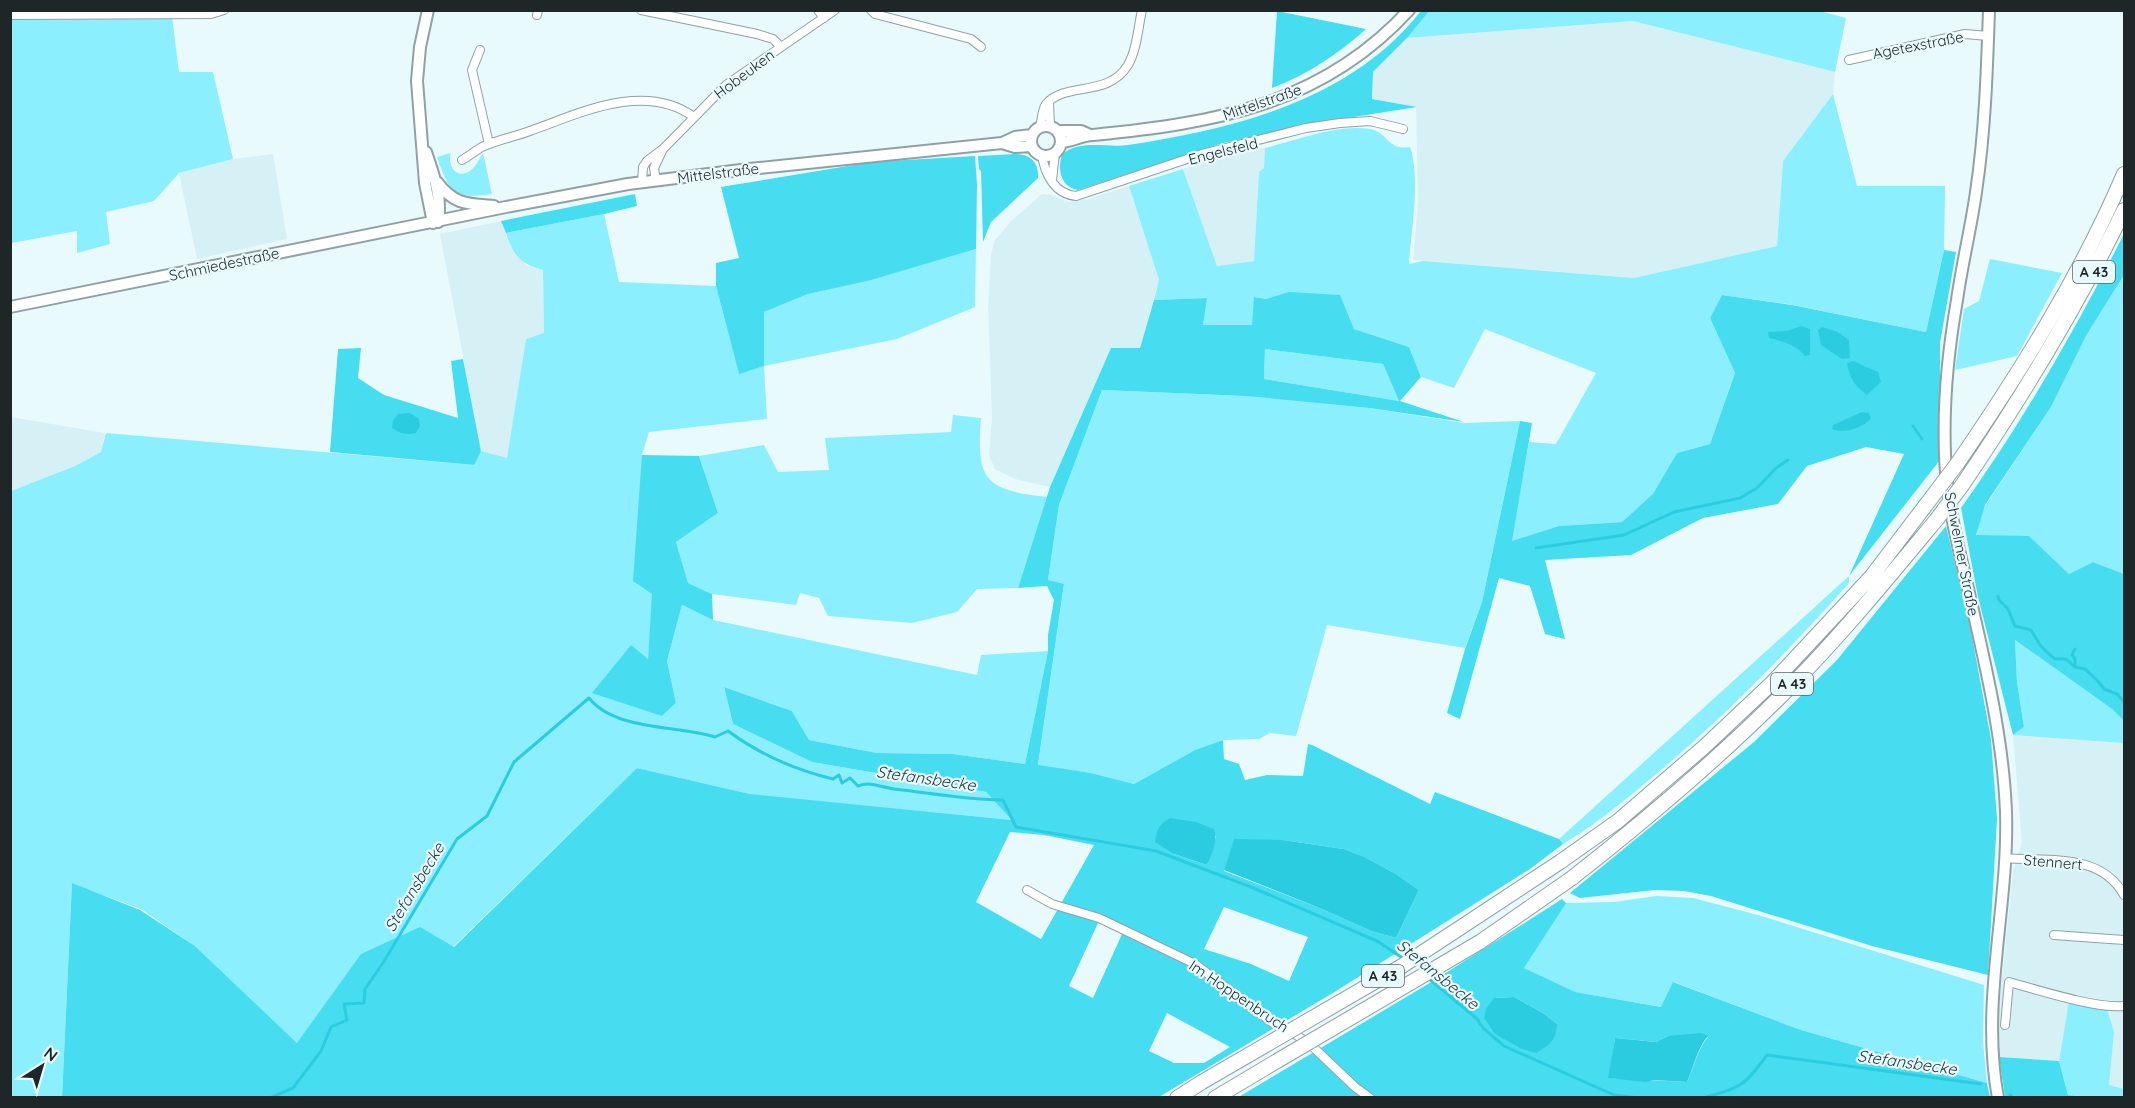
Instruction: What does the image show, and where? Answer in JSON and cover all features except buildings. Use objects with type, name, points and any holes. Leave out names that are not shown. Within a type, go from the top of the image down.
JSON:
[{"type":"highway","name":"A 43","points":[[1177,1098],[1402,966],[1560,862],[1644,799],[1773,682],[1871,577],[1957,464],[2015,379],[2048,324],[2090,246],[2124,174]]},
{"type":"highway","name":"A 43","points":[[1215,1098],[1460,954],[1527,911],[1572,878],[1714,761],[1785,692],[1840,633],[1937,519],[1963,484],[2019,401],[2060,332],[2099,262],[2124,210]]},
{"type":"main road","points":[[428,10],[420,46],[417,81],[425,183],[435,222]]},
{"type":"main road","name":"Mittelstraße","points":[[1062,142],[1090,135],[1194,123],[1271,102],[1305,88],[1340,69],[1374,45],[1409,10]]},
{"type":"main road","name":"Schwelmer Straße","points":[[1989,10],[1982,149],[1949,355],[1945,392],[1945,448],[1953,520],[1989,684],[2000,746],[2006,814],[2005,858],[1991,1009],[1992,1056],[1998,1098]]},
{"type":"main road","name":"Mittelstraße","points":[[435,222],[656,181],[854,157],[1002,143],[1015,147],[1042,133],[1081,131],[1090,135]]},
{"type":"main road","points":[[1042,133],[1062,142],[1055,153],[1049,156],[1035,151],[1042,133]]},
{"type":"main road","points":[[422,140],[436,180],[440,203],[435,222]]},
{"type":"main road","points":[[436,180],[442,189],[459,202],[506,207]]},
{"type":"main road","name":"Schmiedestraße","points":[[10,308],[435,222]]},
{"type":"street","points":[[10,15],[211,14],[224,10]]},
{"type":"street","points":[[641,10],[757,34],[773,39],[781,47]]},
{"type":"street","points":[[818,10],[824,18]]},
{"type":"street","name":"Hobeuken","points":[[642,183],[643,167],[647,161],[663,149],[726,85],[835,10]]},
{"type":"street","points":[[872,10],[875,14],[971,39],[981,47]]},
{"type":"street","points":[[1042,133],[1049,103],[1056,96],[1107,84],[1122,72],[1132,53],[1142,10]]},
{"type":"street","name":"Agetexstraße","points":[[1849,60],[1965,34],[1988,36]]},
{"type":"street","points":[[480,50],[472,70],[489,144]]},
{"type":"street","points":[[462,160],[489,144],[609,104],[638,102],[666,104],[682,109],[693,117]]},
{"type":"street","name":"Engelsfeld","points":[[1052,180],[1056,188],[1076,196],[1202,154],[1306,128],[1370,121],[1403,129]]},
{"type":"street","name":"Hobeuken","points":[[656,181],[654,168],[663,149]]},
{"type":"street","points":[[1052,180],[1055,153]]},
{"type":"street","points":[[1042,155],[1044,166],[1052,180]]},
{"type":"street","name":"Stennert","points":[[2005,858],[2077,863],[2095,867],[2114,879],[2124,895]]},
{"type":"street","name":"Im Hoppenbruch","points":[[1027,890],[1052,904],[1099,918],[1195,964],[1273,1023],[1292,1032],[1313,1047],[1355,1087],[1370,1098]]},
{"type":"street","points":[[2054,935],[2124,940]]},
{"type":"street","points":[[2005,1025],[2009,982],[2073,999],[2115,1007],[2124,1006]]},
{"type":"shaded area","points":[[1429,10],[1816,10],[1846,18],[1835,72],[1633,21],[1407,38]]},
{"type":"shaded area","points":[[1277,11],[1366,29],[1322,63],[1272,88]]},
{"type":"shaded area","points":[[1421,11],[1429,11],[1407,38],[1373,72],[1372,99],[1417,107],[1341,119],[1223,143],[1078,190],[1064,182],[1060,172],[1062,155],[1076,147],[1128,145],[1209,130],[1288,105],[1326,88],[1361,67],[1393,42]]},
{"type":"shaded area","points":[[11,17],[172,17],[179,72],[213,72],[233,159],[179,173],[154,201],[106,212],[110,244],[77,253],[77,231],[11,243]]},
{"type":"shaded area","points":[[1633,21],[1835,72],[1833,94],[1783,161],[1777,246],[1634,278],[1413,260],[1418,201],[1416,107],[1373,99],[1373,72],[1407,38]]},
{"type":"shaded area","points":[[1833,94],[1857,186],[1945,186],[1944,250],[1926,332],[1788,304],[1722,295],[1710,318],[1735,373],[1710,444],[1677,453],[1654,494],[1622,522],[1559,526],[1511,542],[1529,442],[1556,444],[1596,373],[1485,329],[1454,388],[1421,377],[1409,347],[1354,329],[1289,293],[1266,299],[1255,297],[1253,325],[1203,325],[1206,298],[1154,300],[1159,280],[1129,186],[1183,169],[1217,266],[1254,261],[1259,172],[1264,168],[1265,148],[1331,131],[1370,129],[1397,146],[1410,147],[1415,174],[1415,190],[1409,264],[1423,261],[1634,278],[1777,246],[1783,161]]},
{"type":"shaded area","points":[[1265,148],[1264,168],[1259,172],[1254,261],[1217,266],[1183,169],[1223,153]]},
{"type":"shaded area","points":[[451,153],[451,166],[459,174],[463,174],[473,169],[483,153],[492,194],[469,196],[455,191],[450,186],[437,157]]},
{"type":"shaded area","points":[[273,154],[287,239],[197,259],[179,173],[233,159]]},
{"type":"shaded area","points":[[1015,154],[1029,157],[1035,163],[1038,178],[991,222],[983,242],[981,171],[978,156]]},
{"type":"shaded area","points":[[975,156],[976,249],[871,280],[808,294],[764,312],[764,366],[739,374],[716,286],[716,263],[739,258],[721,187],[872,162]]},
{"type":"shaded area","points":[[1129,186],[1159,280],[1140,348],[1111,349],[1050,487],[1015,479],[995,469],[989,455],[992,418],[988,306],[991,254],[995,240],[1011,221],[1042,194],[1052,195],[1068,202],[1089,199]]},
{"type":"shaded area","points":[[635,194],[637,206],[604,214],[506,233],[501,221]]},
{"type":"shaded area","points":[[604,214],[619,282],[716,286],[739,373],[764,366],[767,419],[649,432],[642,455],[653,594],[648,660],[662,716],[676,703],[667,661],[682,605],[713,620],[977,675],[981,655],[1048,651],[1025,764],[953,754],[877,753],[809,740],[792,711],[724,687],[733,724],[812,762],[986,792],[1013,820],[754,795],[637,768],[453,947],[419,928],[297,1043],[195,946],[141,909],[72,884],[62,1097],[11,1098],[11,491],[75,466],[101,452],[106,433],[473,465],[481,451],[507,458],[526,339],[544,333],[543,270],[528,265],[518,258],[506,233]]},
{"type":"shaded area","points":[[501,221],[511,248],[527,266],[543,269],[544,333],[526,339],[507,459],[481,451],[440,234]]},
{"type":"shaded area","points":[[2124,234],[2124,275],[2086,336],[2051,407],[1985,505],[1976,535],[2029,536],[2069,574],[2093,562],[2124,574],[2124,721],[2112,709],[2015,640],[2017,682],[2024,727],[2013,735],[1978,597],[1961,508],[2006,442],[2048,374]]},
{"type":"shaded area","points":[[976,249],[975,307],[897,339],[764,366],[764,312],[808,294],[876,278]]},
{"type":"shaded area","points":[[1944,250],[1956,252],[1940,343],[1940,460],[1849,576],[1904,454],[1866,447],[1807,466],[1778,504],[1703,518],[1631,555],[1545,560],[1565,639],[1545,634],[1530,586],[1499,578],[1460,719],[1447,713],[1465,649],[1482,602],[1520,421],[1532,423],[1512,541],[1559,526],[1622,522],[1653,494],[1677,453],[1710,444],[1735,373],[1710,318],[1722,295],[1792,305],[1926,332]]},
{"type":"shaded area","points":[[1990,259],[2062,273],[2017,356],[1955,370],[1964,309],[1979,301]]},
{"type":"shaded area","points":[[2124,275],[2124,574],[2093,562],[2069,574],[2029,536],[1976,536],[1985,506],[2051,407],[2086,336]]},
{"type":"shaded area","points":[[1289,292],[1340,295],[1354,329],[1409,347],[1421,377],[1400,401],[1464,422],[1369,408],[1245,396],[1102,390],[1059,505],[1048,580],[1064,584],[1038,765],[1091,773],[1134,784],[1195,750],[1223,740],[1224,759],[1239,764],[1245,780],[1267,775],[1303,776],[1308,744],[1430,804],[1435,792],[1559,839],[1563,844],[1530,869],[1336,991],[1159,1097],[62,1098],[72,883],[140,910],[195,946],[297,1043],[361,954],[420,927],[454,947],[637,768],[750,794],[1012,820],[986,792],[812,762],[733,724],[724,687],[792,711],[809,740],[877,753],[953,754],[1025,764],[1048,651],[1048,635],[1054,600],[1047,586],[1018,588],[1050,487],[1111,348],[1140,348],[1154,300],[1207,298],[1203,325],[1252,325],[1254,297],[1266,299]],"holes":[[[1265,349],[1383,364],[1399,401],[1264,379]],[[1010,832],[1044,835],[1094,845],[1041,939],[976,902]],[[1216,836],[1207,865],[1174,854]],[[1234,840],[1283,840],[1344,849],[1365,857],[1419,890],[1396,938],[1371,931],[1322,909],[1224,871]],[[1224,907],[1308,937],[1289,981],[1251,964],[1204,949]],[[1099,921],[1123,932],[1093,998],[1069,986]],[[1167,1013],[1230,1047],[1204,1063],[1174,1063],[1149,1051]]]},
{"type":"shaded area","points":[[1801,326],[1810,329],[1810,355],[1805,356],[1793,346],[1769,338],[1768,332],[1787,331]]},
{"type":"shaded area","points":[[1822,327],[1838,332],[1849,340],[1850,358],[1842,359],[1821,345],[1818,330]]},
{"type":"shaded area","points":[[361,348],[358,378],[384,395],[458,418],[451,361],[463,359],[481,451],[474,465],[330,452],[338,349]]},
{"type":"shaded area","points":[[1265,349],[1383,364],[1399,401],[1264,379]]},
{"type":"shaded area","points":[[1853,361],[1878,372],[1881,382],[1867,395],[1851,378],[1847,363]]},
{"type":"shaded area","points":[[1102,390],[1245,396],[1369,408],[1464,423],[1520,421],[1482,602],[1465,648],[1327,625],[1296,736],[1270,733],[1259,739],[1223,740],[1195,750],[1134,784],[1091,773],[1038,766],[1064,585],[1048,580],[1059,505]]},
{"type":"shaded area","points":[[1862,412],[1869,413],[1871,419],[1863,425],[1847,430],[1832,429],[1833,425]]},
{"type":"shaded area","points":[[410,413],[419,419],[420,426],[416,433],[404,434],[392,428],[393,421],[398,414]]},
{"type":"shaded area","points":[[953,415],[981,418],[980,456],[983,469],[989,479],[1010,491],[1047,497],[1018,588],[977,589],[957,612],[912,623],[828,616],[819,598],[800,593],[796,605],[712,594],[688,583],[676,542],[718,513],[699,456],[764,445],[778,472],[829,470],[825,438],[951,432]]},
{"type":"shaded area","points":[[11,417],[105,433],[101,452],[75,466],[11,491]]},
{"type":"shaded area","points":[[642,455],[699,456],[718,513],[676,542],[688,583],[712,594],[713,620],[682,605],[667,661],[676,703],[662,716],[592,693],[631,645],[648,659],[652,594],[633,581]]},
{"type":"shaded area","points":[[1946,526],[1970,626],[1991,739],[1997,819],[1988,975],[1872,946],[1711,896],[1684,891],[1655,890],[1580,898],[1570,893],[1754,742],[1837,660]]},
{"type":"shaded area","points":[[1849,576],[1849,583],[1827,608],[1711,726],[1626,799],[1563,844],[1559,839]]},
{"type":"shaded area","points":[[2015,640],[2112,709],[2124,721],[2124,793],[2123,743],[2013,735],[2024,727],[2017,682]]},
{"type":"shaded area","points":[[2013,735],[2123,743],[2124,1089],[2109,1085],[2114,1032],[2069,1002],[2059,1061],[1999,1057],[1998,1019],[2013,871],[2022,843]]},
{"type":"shaded area","points":[[1170,818],[1196,822],[1214,829],[1215,843],[1207,865],[1174,854],[1155,842],[1159,827]]},
{"type":"shaded area","points":[[1234,839],[1283,840],[1344,849],[1365,857],[1419,890],[1396,938],[1371,931],[1224,870]]},
{"type":"shaded area","points":[[1656,896],[1693,898],[1758,915],[1984,985],[1983,1042],[1987,1083],[1801,1030],[1674,982],[1662,1007],[1574,992],[1524,968],[1565,903],[1614,902]]},
{"type":"shaded area","points":[[1562,899],[1566,903],[1524,968],[1575,992],[1661,1007],[1673,982],[1801,1030],[1987,1083],[1990,1097],[1237,1098],[1433,981]],"holes":[[[1514,997],[1543,1013],[1557,1024],[1519,1048],[1496,1034],[1494,998]],[[1668,1036],[1708,1037],[1698,1053],[1687,1082],[1609,1078],[1615,1038],[1656,1042]]]},
{"type":"shaded area","points":[[1514,997],[1543,1013],[1557,1024],[1551,1042],[1536,1053],[1519,1048],[1495,1034],[1484,1018],[1486,1009],[1494,998]]},
{"type":"shaded area","points":[[2069,1001],[2107,1009],[2114,1032],[2109,1085],[2124,1089],[2124,1097],[2082,1098],[2068,1095],[2059,1061]]},
{"type":"shaded area","points":[[1701,1033],[1708,1036],[1698,1052],[1687,1082],[1653,1080],[1646,1082],[1608,1078],[1615,1038],[1656,1042],[1668,1036]]},
{"type":"shaded area","points":[[1999,1057],[2059,1061],[2068,1095],[2082,1097],[2005,1097]]},
{"type":"waterway","points":[[1913,426],[1922,439]]},
{"type":"waterway","points":[[1536,548],[1624,535],[1674,512],[1740,498],[1757,488],[1776,468],[1788,460]]},
{"type":"waterway","points":[[1998,596],[2008,609],[2015,626],[2031,630],[2040,645],[2055,659],[2066,659],[2075,667],[2085,669],[2104,689],[2117,694],[2124,702]]},
{"type":"waterway","points":[[2075,649],[2072,655],[2075,659],[2075,667]]},
{"type":"waterway","name":"Stefansbecke","points":[[270,1098],[293,1088],[321,1051],[331,1027],[347,1020],[344,1004],[364,1003],[365,989],[457,839],[487,816],[514,762],[589,698],[600,709],[630,722],[715,737],[728,731],[752,747],[792,766],[833,779],[839,775],[842,783],[850,778],[858,786],[871,784],[948,796],[1003,800],[1016,827],[1156,851],[1251,887],[1377,941],[1404,959]]},
{"type":"waterway","name":"Stefansbecke","points":[[1428,978],[1477,1019],[1483,1028],[1504,1046],[1614,1095],[1639,1098]]},
{"type":"waterway","name":"Stefansbecke","points":[[1703,1098],[1740,1085],[1767,1055],[1981,1084]]},
{"type":"waterway","points":[[2010,1095],[2013,1098]]}]
